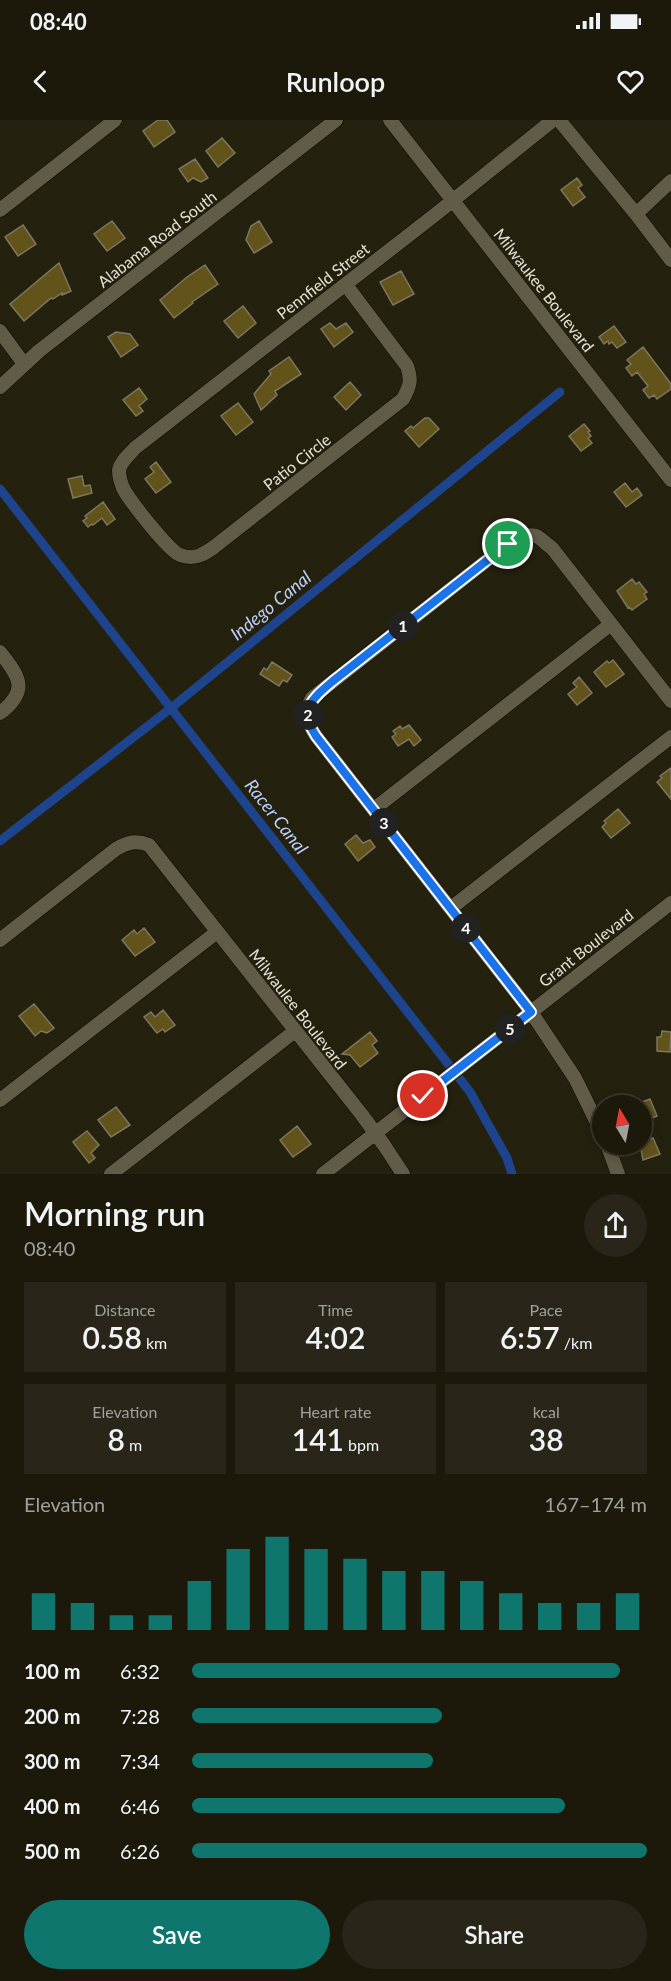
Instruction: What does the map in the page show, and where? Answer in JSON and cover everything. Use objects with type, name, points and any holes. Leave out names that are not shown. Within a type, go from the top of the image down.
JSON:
[{"type":"street","points":[[0,210],[115,120]]},
{"type":"street","name":"Alabama Road South","points":[[0,387],[24,364],[336,120]]},
{"type":"street","name":"Milwaukee Boulevard","points":[[390,120],[671,480]]},
{"type":"street","name":"Pennfield Street","points":[[119,473],[121,463],[135,448],[346,285],[553,120]]},
{"type":"street","points":[[559,120],[671,260]]},
{"type":"street","points":[[636,214],[671,181]]},
{"type":"street","name":"Patio Circle","points":[[119,473],[123,488],[129,497],[170,548],[178,555],[192,558],[203,555],[224,541],[403,399],[410,387],[411,377],[407,366],[346,285]]},
{"type":"street","points":[[0,331],[24,364]]},
{"type":"street","points":[[592,1113],[575,1078],[531,1012],[309,726],[307,707],[312,698],[382,642],[508,544],[527,535],[537,536],[552,548],[671,701]]},
{"type":"street","points":[[374,809],[611,624]]},
{"type":"street","points":[[0,652],[16,672],[20,683],[18,694],[0,713]]},
{"type":"street","points":[[451,908],[671,737]]},
{"type":"street","name":"Milwaulee Boulevard","points":[[0,940],[116,849],[126,843],[138,841],[149,845],[375,1133],[403,1174]]},
{"type":"street","name":"Grant Boulevard","points":[[323,1174],[671,903]]},
{"type":"street","points":[[0,1100],[217,932]]},
{"type":"street","points":[[111,1174],[295,1031]]},
{"type":"street","points":[[611,1155],[618,1174]]},
{"type":"building","points":[[158,120],[167,120],[175,132],[154,147],[143,131]]},
{"type":"building","points":[[222,138],[235,153],[218,167],[206,151]]},
{"type":"building","points":[[195,159],[208,178],[201,182],[193,178],[188,182],[179,169]]},
{"type":"building","points":[[577,178],[582,185],[578,188],[585,197],[573,206],[561,190]]},
{"type":"building","points":[[112,221],[125,238],[107,251],[94,234]]},
{"type":"building","points":[[259,221],[272,242],[254,253],[246,240],[251,226]]},
{"type":"building","points":[[23,225],[36,244],[18,256],[5,237]]},
{"type":"building","points":[[59,263],[71,291],[51,298],[24,321],[10,304]]},
{"type":"building","points":[[205,265],[218,284],[174,318],[160,300]]},
{"type":"building","points":[[401,271],[414,294],[393,305],[380,282]]},
{"type":"building","points":[[243,306],[256,323],[238,338],[224,321]]},
{"type":"building","points":[[330,323],[336,329],[346,323],[353,332],[334,347],[321,329]]},
{"type":"building","points":[[614,326],[626,342],[617,348],[612,342],[609,344],[608,341],[604,344],[599,337]]},
{"type":"building","points":[[116,332],[130,334],[138,345],[121,357],[108,337]]},
{"type":"building","points":[[643,347],[671,384],[671,389],[657,399],[654,395],[649,398],[643,390],[648,386],[637,372],[632,376],[626,368],[631,364],[627,360]]},
{"type":"building","points":[[289,357],[301,374],[275,391],[277,395],[261,410],[254,394],[271,374],[269,371]]},
{"type":"building","points":[[350,382],[361,395],[346,410],[334,397]]},
{"type":"building","points":[[139,388],[147,399],[139,406],[143,411],[136,416],[123,400]]},
{"type":"building","points":[[238,403],[253,422],[236,435],[221,416]]},
{"type":"building","points":[[425,418],[429,418],[439,429],[419,447],[405,431],[411,426],[413,428]]},
{"type":"building","points":[[584,424],[590,431],[588,432],[591,436],[588,438],[592,443],[581,451],[569,436]]},
{"type":"building","points":[[156,462],[171,482],[156,493],[145,479],[154,472],[150,467]]},
{"type":"building","points":[[82,476],[84,486],[90,485],[92,493],[73,498],[68,479]]},
{"type":"building","points":[[625,483],[632,492],[637,488],[642,495],[626,507],[614,492]]},
{"type":"building","points":[[103,502],[115,519],[107,525],[102,518],[88,527],[83,521],[87,518],[85,516]]},
{"type":"building","points":[[632,579],[636,584],[639,582],[647,592],[644,594],[647,599],[632,610],[628,608],[617,591]]},
{"type":"building","points":[[613,660],[624,674],[606,687],[594,672],[607,661],[609,663]]},
{"type":"building","points":[[272,662],[292,675],[287,682],[283,680],[279,686],[260,674],[264,668],[267,670]]},
{"type":"building","points":[[579,677],[592,693],[577,705],[568,694],[577,687],[573,683]]},
{"type":"building","points":[[409,725],[421,740],[414,746],[409,739],[398,746],[392,737],[396,734],[393,731],[400,726],[402,729]]},
{"type":"building","points":[[671,768],[671,799],[657,782],[662,778],[660,776]]},
{"type":"building","points":[[618,809],[630,823],[611,838],[602,827],[606,823],[604,821]]},
{"type":"building","points":[[356,835],[363,843],[370,840],[375,847],[358,861],[345,844]]},
{"type":"building","points":[[144,928],[155,942],[135,956],[122,940],[134,930],[137,934]]},
{"type":"building","points":[[34,1004],[54,1028],[47,1033],[41,1031],[35,1036],[19,1016]]},
{"type":"building","points":[[163,1010],[175,1025],[165,1032],[163,1029],[157,1033],[144,1017],[151,1012],[155,1017]]},
{"type":"building","points":[[662,1031],[671,1032],[670,1052],[657,1051],[657,1037],[661,1037]]},
{"type":"building","points":[[370,1032],[377,1041],[372,1045],[378,1053],[360,1067],[350,1055],[342,1054]]},
{"type":"building","points":[[652,1104],[657,1116],[652,1118]]},
{"type":"building","points":[[116,1107],[130,1125],[111,1137],[98,1120]]},
{"type":"building","points":[[297,1126],[311,1144],[293,1157],[280,1140]]},
{"type":"building","points":[[87,1131],[99,1145],[91,1153],[95,1158],[89,1163],[73,1142]]},
{"type":"building","points":[[653,1138],[660,1154],[643,1160],[642,1155],[652,1155]]},
{"type":"waterway","name":"Indego Canal","points":[[0,841],[171,708],[560,392]]},
{"type":"waterway","name":"Racer Canal","points":[[0,489],[470,1092],[507,1158],[512,1174]]},
{"type":"route","points":[[423,1096],[531,1012],[316,736],[309,726],[307,707],[312,698],[508,544]]}]
